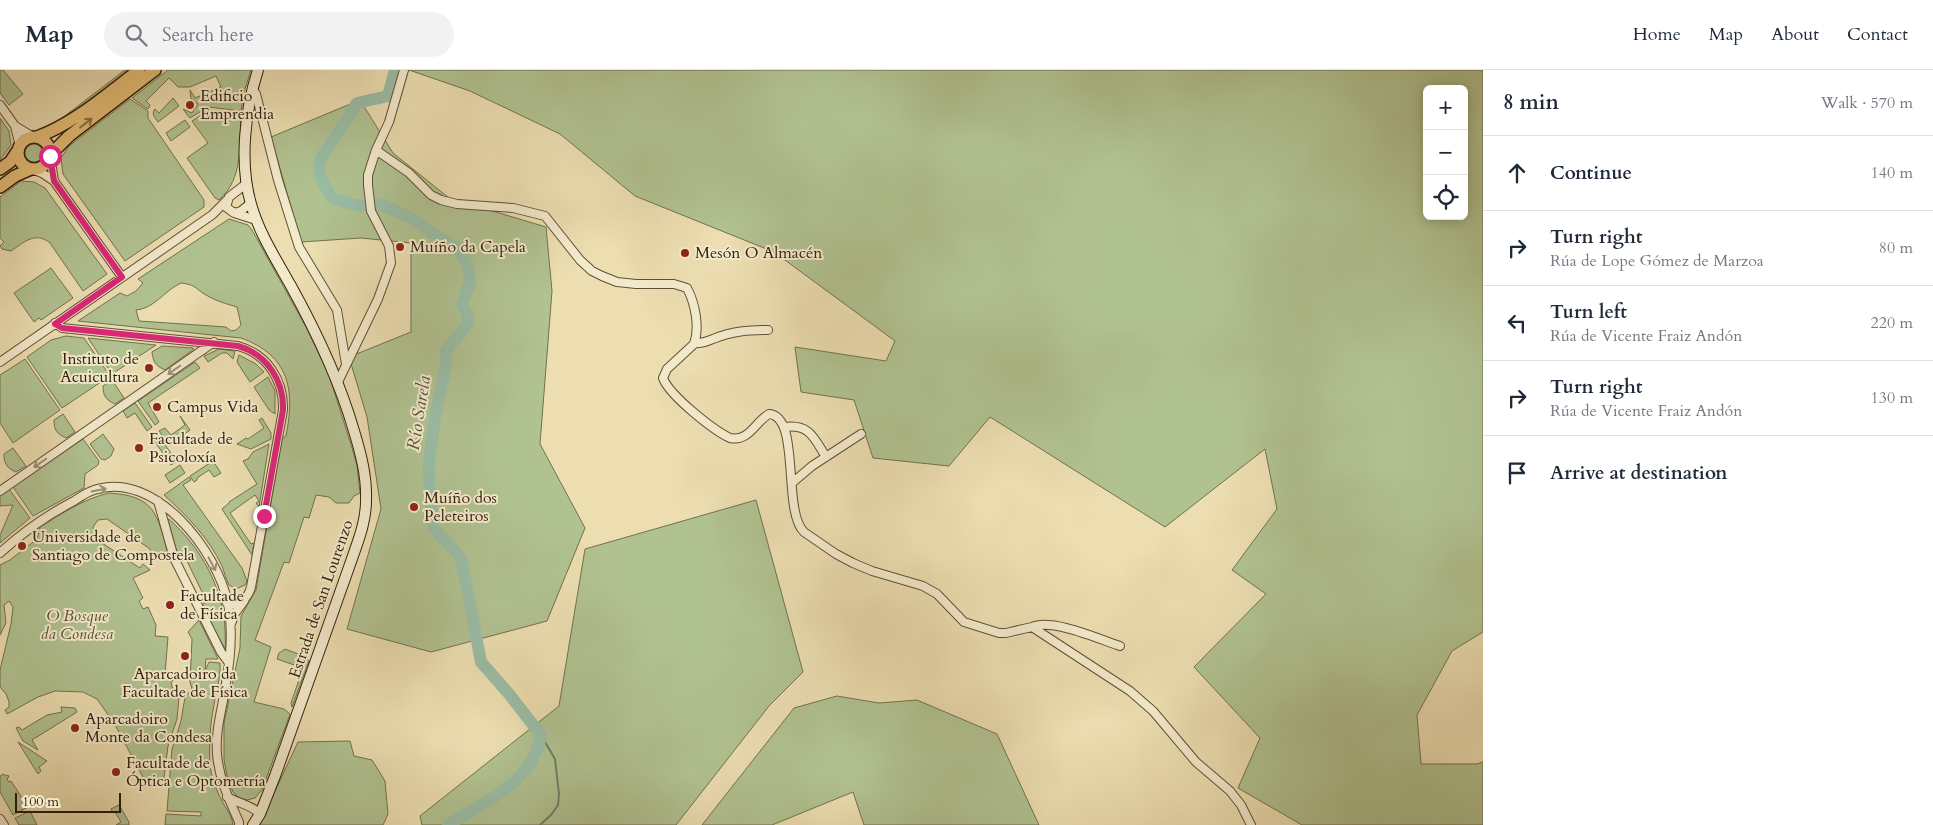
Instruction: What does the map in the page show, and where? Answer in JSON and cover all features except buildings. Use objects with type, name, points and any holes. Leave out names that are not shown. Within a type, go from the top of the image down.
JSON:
[{"type":"main road","points":[[0,169],[10,162],[25,140],[53,131],[78,116],[139,70]]},
{"type":"main road","points":[[0,186],[15,176],[31,169],[42,167],[50,155],[69,136],[155,70]]},
{"type":"main road","points":[[35,137],[46,143],[50,155]]},
{"type":"main road","points":[[19,148],[21,162],[31,169]]},
{"type":"street","points":[[125,80],[134,70]]},
{"type":"street","name":"Estrada de San Lourenzo","points":[[253,825],[260,814],[325,635],[364,520],[366,501],[362,461],[338,382],[320,339],[256,220],[250,203],[246,184],[245,163],[248,110],[252,87],[258,70]]},
{"type":"street","points":[[338,382],[374,307],[391,264],[389,246],[371,211],[368,175],[376,150],[389,122],[404,70]]},
{"type":"street","points":[[252,87],[256,94],[278,180],[299,247],[307,263],[334,302],[337,310],[346,364]]},
{"type":"street","points":[[0,105],[15,126],[19,148]]},
{"type":"street","points":[[15,126],[35,137]]},
{"type":"street","points":[[376,150],[409,174],[430,195],[441,200],[457,204],[513,208],[546,216],[580,260],[592,271],[602,276],[617,282],[674,284],[687,288],[696,318],[696,334],[694,343],[665,373],[663,378],[669,389],[730,438],[744,437],[769,414],[773,414],[782,420],[785,427],[794,512],[799,527],[836,554],[867,569],[923,586],[937,594],[964,622],[999,633],[1044,625],[1060,627],[1120,646]]},
{"type":"street","points":[[50,155],[54,181]]},
{"type":"street","points":[[31,169],[47,175],[54,181],[122,277]]},
{"type":"street","points":[[0,362],[212,215],[246,184]]},
{"type":"street","points":[[227,200],[226,207],[232,212],[256,220]]},
{"type":"street","points":[[212,215],[241,211],[250,203]]},
{"type":"street","points":[[55,324],[62,328],[214,342],[244,348],[258,355],[276,376],[283,395],[282,416],[251,587],[248,596],[235,613],[230,626]]},
{"type":"street","points":[[694,343],[698,344],[729,333],[768,330]]},
{"type":"street","points":[[0,491],[214,342]]},
{"type":"street","points":[[785,427],[796,426],[806,429],[826,456]]},
{"type":"street","points":[[792,483],[826,456],[861,434]]},
{"type":"street","points":[[0,553],[36,523],[95,490],[116,487],[140,492],[170,510],[187,526],[204,549],[216,573],[227,603],[231,644],[218,725],[217,752],[219,772],[239,822]]},
{"type":"street","points":[[158,502],[174,558],[221,652],[229,662]]},
{"type":"street","points":[[227,603],[246,593],[251,587]]},
{"type":"street","points":[[227,603],[239,603],[248,596]]},
{"type":"street","points":[[1032,627],[1130,691],[1153,711],[1196,762],[1230,791],[1241,805],[1251,825]]},
{"type":"street","points":[[228,797],[255,808],[260,814]]},
{"type":"street","points":[[239,822],[237,812],[244,805]]},
{"type":"street","points":[[0,819],[4,825]]},
{"type":"green space","points":[[0,70],[3,70],[23,94],[9,105],[0,93]]},
{"type":"green space","points":[[125,70],[129,70],[80,110],[57,122]]},
{"type":"green space","points":[[168,70],[251,70],[244,92],[241,111],[208,107],[190,118],[183,109],[192,113],[198,104],[191,99],[190,90],[195,98],[221,87],[216,76],[190,87],[178,87],[169,78],[146,101],[150,105],[148,109],[132,98]]},
{"type":"green space","points":[[409,70],[1483,70],[1483,632],[1452,651],[1417,715],[1421,764],[1477,764],[1483,762],[1483,825],[1302,825],[1238,788],[1260,738],[1194,667],[1266,594],[1232,570],[1277,509],[1265,449],[1165,527],[990,417],[949,466],[873,458],[854,400],[801,392],[795,347],[886,361],[895,341],[774,252],[635,196],[560,134],[470,91]]},
{"type":"green space","points":[[173,98],[179,106],[158,122],[153,114],[155,109],[159,113]]},
{"type":"green space","points":[[130,99],[148,111],[148,118],[204,200],[204,207],[125,261],[63,174],[61,158],[69,146]]},
{"type":"green space","points":[[360,100],[393,153],[449,198],[546,227],[552,291],[540,444],[585,528],[547,621],[431,652],[347,629],[381,509],[367,417],[349,357],[411,332],[411,243],[361,238],[301,242],[271,137]]},
{"type":"green space","points":[[209,110],[241,114],[239,160],[233,182],[219,200],[215,198],[187,158],[208,143],[192,121]]},
{"type":"green space","points":[[0,118],[9,131],[11,145],[0,160]]},
{"type":"green space","points":[[185,120],[190,127],[171,141],[166,133]]},
{"type":"green space","points":[[34,144],[42,149],[43,153],[38,161],[34,162],[26,157],[25,153],[30,145]]},
{"type":"green space","points":[[21,181],[34,182],[45,188],[107,274],[83,291],[50,243],[45,240],[40,238],[30,239],[11,251],[2,249],[0,246],[4,242],[0,238],[0,197]]},
{"type":"green space","points":[[229,219],[248,225],[306,327],[329,375],[357,465],[360,493],[354,496],[349,503],[336,503],[329,497],[316,495],[309,518],[304,517],[289,563],[284,562],[255,640],[271,647],[254,702],[284,709],[290,714],[262,790],[255,798],[247,800],[239,798],[233,792],[227,776],[224,760],[224,723],[240,648],[241,616],[256,590],[282,439],[286,436],[289,419],[289,390],[285,376],[270,354],[257,345],[241,338],[78,321],[120,293],[127,296],[136,291],[143,283],[138,279]],"holes":[[[181,283],[193,286],[214,299],[237,307],[241,325],[236,330],[231,331],[226,327],[139,321],[136,310],[154,303],[175,286]]]},
{"type":"green space","points":[[51,268],[73,298],[41,320],[39,318],[34,322],[14,293]]},
{"type":"green space","points":[[66,336],[84,338],[110,376],[62,408],[27,357],[51,340]]},
{"type":"green space","points":[[88,338],[156,345],[112,374]]},
{"type":"green space","points":[[162,346],[194,349],[165,370],[156,363],[152,352]]},
{"type":"green space","points":[[219,349],[235,351],[233,359],[227,353],[222,353],[208,362],[204,356]]},
{"type":"green space","points":[[239,355],[256,364],[264,372],[250,382],[237,362]]},
{"type":"green space","points":[[25,359],[60,410],[13,443],[0,423],[0,375]]},
{"type":"green space","points":[[195,362],[200,368],[148,403],[159,422],[155,425],[138,401]]},
{"type":"green space","points":[[268,377],[275,391],[275,414],[269,410],[254,387]]},
{"type":"green space","points":[[112,380],[124,398],[115,404],[104,395],[103,389],[103,386]]},
{"type":"green space","points":[[135,403],[152,427],[147,431],[135,413],[127,418],[123,411]]},
{"type":"green space","points":[[63,414],[75,432],[66,438],[55,429],[54,423],[54,420]]},
{"type":"green space","points":[[180,416],[190,430],[169,445],[159,431],[165,428],[171,435],[185,425]]},
{"type":"green space","points":[[262,418],[271,433],[271,439],[251,449],[237,444],[264,428],[259,420]]},
{"type":"green space","points":[[156,433],[177,461],[171,465],[151,436]]},
{"type":"green space","points":[[103,434],[114,449],[111,456],[105,460],[101,459],[90,444]]},
{"type":"green space","points":[[83,439],[99,461],[98,465],[85,474],[84,488],[33,516],[13,487]]},
{"type":"green space","points":[[269,444],[259,507],[256,503],[259,501],[255,495],[230,513],[251,544],[254,543],[252,555],[222,509],[229,502],[257,484],[243,461],[248,459],[253,452]]},
{"type":"green space","points":[[13,448],[26,466],[16,472],[5,463],[4,457],[4,454]]},
{"type":"green space","points":[[213,461],[221,473],[214,477],[209,470],[194,482],[190,476]]},
{"type":"green space","points":[[180,465],[185,473],[170,483],[165,475]]},
{"type":"green space","points":[[189,477],[191,480],[183,485],[242,568],[247,581],[245,585],[236,589],[229,585],[222,566],[211,546],[189,519],[164,495]]},
{"type":"green space","points":[[9,489],[30,518],[0,543],[0,535],[13,505],[0,506],[0,496]]},
{"type":"green space","name":"O Bosque da Condesa","points":[[109,493],[136,498],[152,509],[161,528],[168,554],[153,555],[150,549],[107,519],[98,520],[93,527],[102,543],[140,568],[143,564],[150,570],[133,578],[143,598],[139,601],[143,609],[148,607],[156,625],[155,636],[168,637],[165,674],[159,674],[159,680],[165,681],[166,676],[170,675],[168,677],[170,678],[173,673],[178,673],[171,683],[175,695],[179,698],[177,719],[168,746],[164,778],[154,781],[151,788],[143,777],[114,723],[97,699],[83,692],[55,691],[38,697],[7,714],[5,710],[9,707],[9,702],[6,694],[0,687],[0,670],[13,607],[9,601],[4,605],[6,623],[0,635],[0,565],[10,560],[37,539],[40,527],[81,503]]},
{"type":"green space","points":[[756,500],[803,672],[769,706],[676,825],[422,825],[420,816],[559,706],[585,549]]},
{"type":"green space","points":[[169,519],[191,543],[208,569],[215,584],[223,614],[225,649],[201,605],[207,602],[185,557],[179,560]]},
{"type":"green space","points":[[199,620],[218,659],[206,659],[205,671],[209,662],[220,663],[211,727],[210,764],[211,774],[233,825],[165,825],[166,814],[201,816],[201,812],[167,811],[172,749],[181,721],[185,697],[192,689],[190,682],[192,639],[188,632]]},
{"type":"green space","points":[[285,649],[306,657],[309,661],[292,707],[291,703],[303,668],[277,659],[279,653]]},
{"type":"green space","points":[[837,696],[879,703],[917,700],[997,734],[1039,825],[864,825],[853,792],[772,825],[702,825],[794,708]]},
{"type":"green space","points":[[61,707],[75,708],[77,712],[32,740],[38,750],[23,741],[16,728],[19,727],[22,730],[47,715],[62,712]]},
{"type":"green space","points":[[350,741],[354,756],[372,760],[385,781],[388,814],[383,825],[259,825],[298,742]]},
{"type":"green space","points":[[18,742],[47,761],[39,767],[41,771],[38,774]]},
{"type":"green space","points":[[8,775],[7,779],[9,782],[11,781],[28,807],[13,815],[0,792],[0,776]]},
{"type":"green space","points":[[119,805],[129,825],[116,825],[121,822],[111,809]]},
{"type":"green space","points":[[30,811],[37,825],[19,825],[15,818]]},
{"type":"waterway","name":"Río Sarela","points":[[395,70],[388,96],[357,103],[320,160],[320,176],[333,199],[360,206],[380,204],[411,218],[460,251],[468,265],[470,282],[462,305],[468,315],[468,323],[446,351],[446,364],[436,411],[429,462],[433,527],[461,558],[481,662],[541,735],[536,752],[518,779],[491,799],[448,825]]},
{"type":"waterway","points":[[540,825],[558,805],[559,794],[555,759],[541,735]]},
{"type":"place","name":"Edificio Emprendia","points":[[190,105]]},
{"type":"place","name":"Muíño da Capela","points":[[400,247]]},
{"type":"place","name":"Mesón O Almacén","points":[[685,253]]},
{"type":"place","name":"Instituto de Acuicultura","points":[[149,368]]},
{"type":"place","name":"Campus Vida","points":[[157,407]]},
{"type":"place","name":"Facultade de Psicoloxía","points":[[139,448]]},
{"type":"place","name":"Muíño dos Peleteiros","points":[[414,507]]},
{"type":"place","name":"Universidade de Santiago de Compostela","points":[[22,546]]},
{"type":"place","name":"Facultade de Física","points":[[170,605]]},
{"type":"place","name":"Aparcadoiro da Facultade de Física","points":[[185,656]]},
{"type":"place","name":"Aparcadoiro Monte da Condesa","points":[[75,728]]},
{"type":"place","name":"Facultade de Óptica e Optometría","points":[[116,772]]},
{"type":"route","points":[[50,156],[50,166],[54,181],[122,277],[55,324],[62,328],[214,342],[238,346],[258,355],[276,376],[283,395],[283,410],[264,516]]}]
